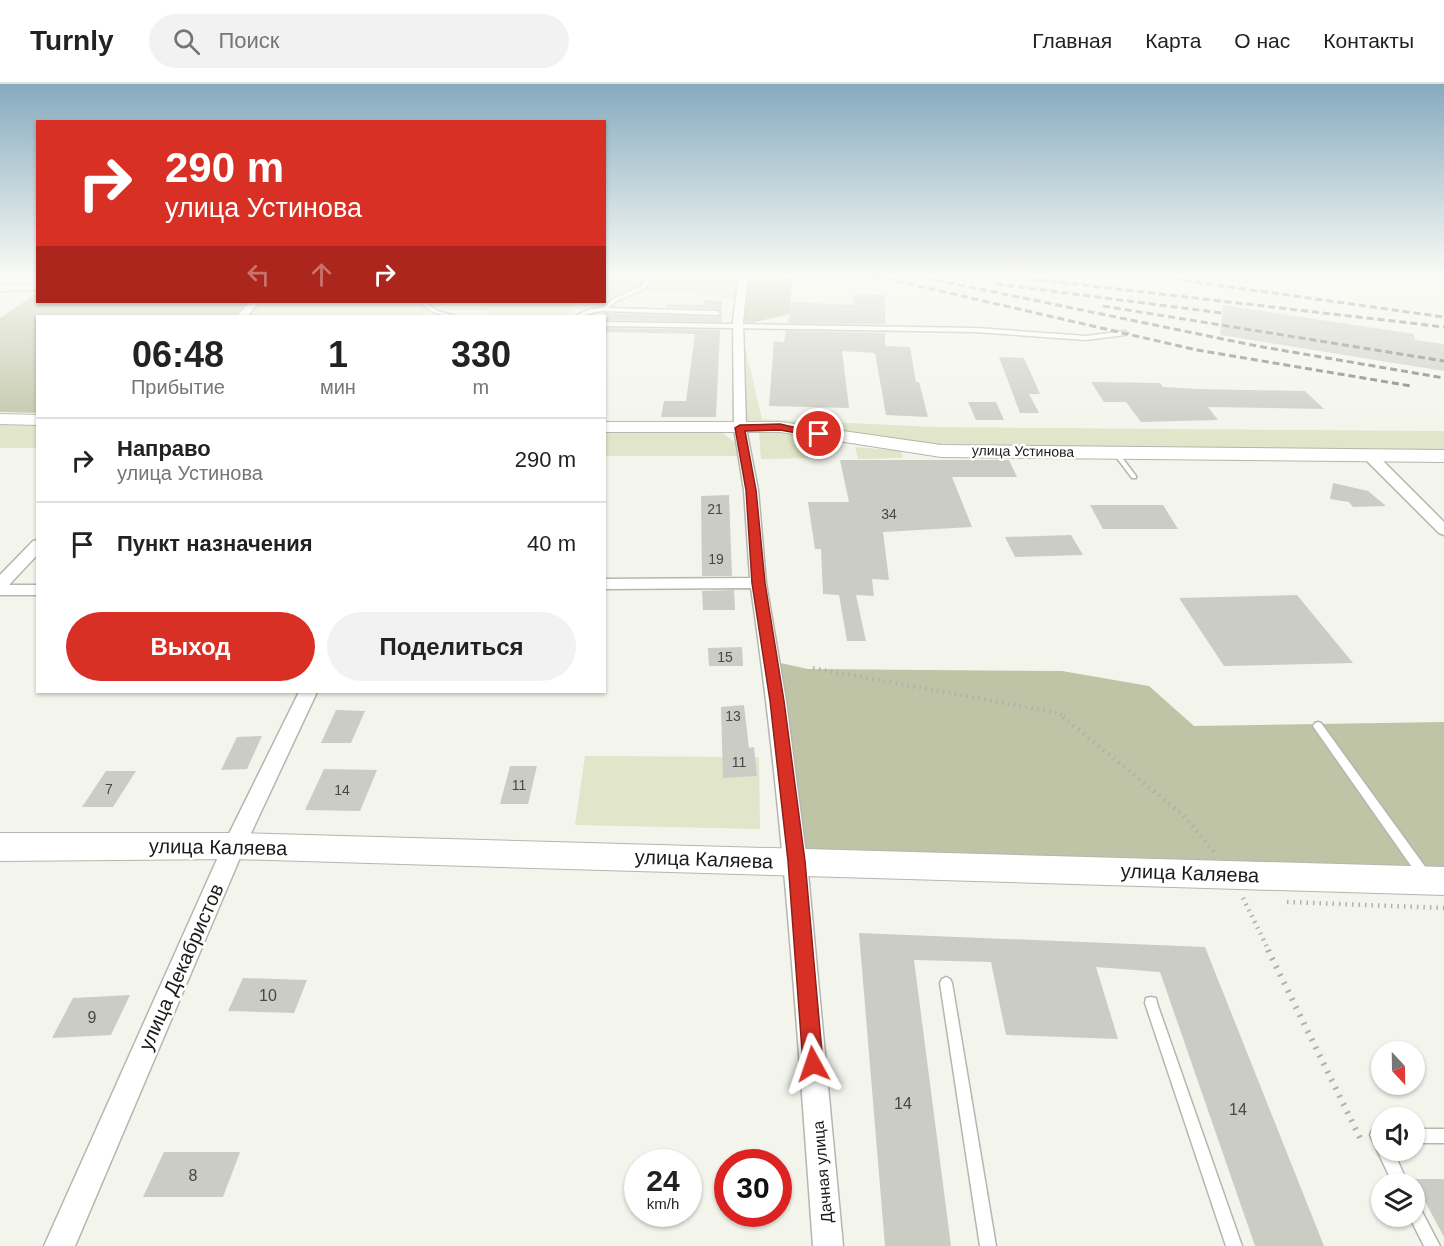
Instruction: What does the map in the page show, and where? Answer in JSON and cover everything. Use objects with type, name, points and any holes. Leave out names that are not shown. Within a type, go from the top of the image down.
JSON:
[{"type":"street","name":"Дачная улица","points":[[740,330],[740,428],[751,490],[759,583],[777,701],[796,861],[828,1246]]},
{"type":"street","points":[[0,419],[36,420]]},
{"type":"street","name":"улица Устинова","points":[[606,427],[780,427],[941,451],[1444,456]]},
{"type":"street","points":[[1369,455],[1444,530]]},
{"type":"street","points":[[0,585],[36,546]]},
{"type":"street","points":[[606,584],[759,583]]},
{"type":"street","points":[[0,590],[36,590]]},
{"type":"street","name":"улица Декабристов","points":[[59,1246],[234,846],[308,693]]},
{"type":"street","name":"улица Каляева","points":[[0,846],[234,846],[1436,880]]},
{"type":"lane","points":[[979,330],[1086,338],[1125,333]]},
{"type":"lane","points":[[1115,452],[1134,477]]},
{"type":"lane","points":[[1318,726],[1436,880]]},
{"type":"lane","points":[[946,983],[988,1246]]},
{"type":"lane","points":[[1151,1003],[1234,1246]]},
{"type":"lane","points":[[1425,1136],[1444,1136]]},
{"type":"lane","points":[[1422,1227],[1432,1246]]},
{"type":"path","points":[[813,668],[1059,713],[1183,815],[1232,874],[1367,1152]]},
{"type":"green space","points":[[0,330],[36,330],[36,413],[0,412]]},
{"type":"green space","points":[[745,346],[762,419],[936,427],[1444,431],[1444,456],[997,451],[743,426]]},
{"type":"green space","points":[[0,423],[36,423],[36,448],[0,448]]},
{"type":"green space","points":[[606,432],[721,432],[736,443],[737,456],[606,456]]},
{"type":"green space","points":[[759,432],[786,433],[805,440],[811,444],[813,458],[761,459]]},
{"type":"green space","points":[[855,447],[901,451],[903,458],[858,459]]},
{"type":"green space","points":[[771,661],[808,669],[1062,671],[1149,686],[1194,726],[1444,722],[1444,881],[796,862]]},
{"type":"green space","points":[[585,756],[759,757],[760,829],[575,825]]},
{"type":"building","points":[[606,330],[720,330],[716,417],[661,417],[664,401],[686,401],[695,334],[606,332]]},
{"type":"building","points":[[1220,330],[1389,330],[1414,334],[1415,340],[1444,344],[1444,371],[1220,335]]},
{"type":"building","points":[[786,331],[885,333],[885,346],[910,347],[916,382],[919,382],[928,417],[886,415],[875,353],[842,351],[849,408],[769,406],[774,341],[784,342]]},
{"type":"building","points":[[999,357],[1024,358],[1040,394],[1029,394],[1039,413],[1020,413]]},
{"type":"building","points":[[1091,382],[1160,383],[1163,387],[1198,389],[1305,391],[1324,409],[1208,407],[1218,420],[1141,422],[1126,402],[1104,402]]},
{"type":"building","points":[[968,402],[996,402],[1004,420],[976,420]]},
{"type":"building","points":[[840,460],[1009,460],[1017,477],[952,477],[972,527],[883,532],[889,580],[872,579],[874,596],[856,595],[866,641],[847,641],[839,595],[823,594],[821,549],[815,549],[808,502],[849,502]]},
{"type":"building","points":[[1333,483],[1368,491],[1386,506],[1353,507],[1349,502],[1330,499]]},
{"type":"building","points":[[729,495],[732,576],[702,576],[701,496]]},
{"type":"building","points":[[1090,505],[1163,505],[1178,529],[1103,529]]},
{"type":"building","points":[[1071,535],[1083,555],[1015,557],[1005,537]]},
{"type":"building","points":[[734,590],[735,610],[703,610],[702,591]]},
{"type":"building","points":[[1297,595],[1353,663],[1224,666],[1179,598]]},
{"type":"building","points":[[742,647],[743,666],[709,666],[708,648]]},
{"type":"building","points":[[744,705],[749,748],[754,747],[757,776],[723,778],[721,707]]},
{"type":"building","points":[[336,710],[365,711],[351,743],[321,743]]},
{"type":"building","points":[[262,736],[247,769],[221,770],[237,737]]},
{"type":"building","points":[[510,766],[537,766],[528,804],[500,804]]},
{"type":"building","points":[[324,769],[377,770],[360,811],[305,810]]},
{"type":"building","points":[[106,771],[136,771],[113,807],[82,807]]},
{"type":"building","points":[[859,933],[1205,947],[1324,1246],[1255,1246],[1160,972],[1096,967],[1118,1039],[1006,1035],[991,962],[914,960],[951,1246],[885,1246]]},
{"type":"building","points":[[243,978],[307,980],[294,1013],[228,1011]]},
{"type":"building","points":[[130,995],[111,1035],[52,1038],[73,998]]},
{"type":"building","points":[[164,1152],[240,1152],[223,1197],[143,1197]]},
{"type":"building","points":[[1425,1179],[1444,1179],[1444,1237],[1425,1201]]},
{"type":"railway","points":[[1111,330],[1197,350],[1411,386]]},
{"type":"railway","points":[[1180,330],[1257,346],[1444,378]]},
{"type":"railway","points":[[1253,330],[1444,361]]},
{"type":"route","points":[[813,1064],[796,861],[777,701],[759,583],[751,490],[740,428],[780,427],[819,434]]}]
